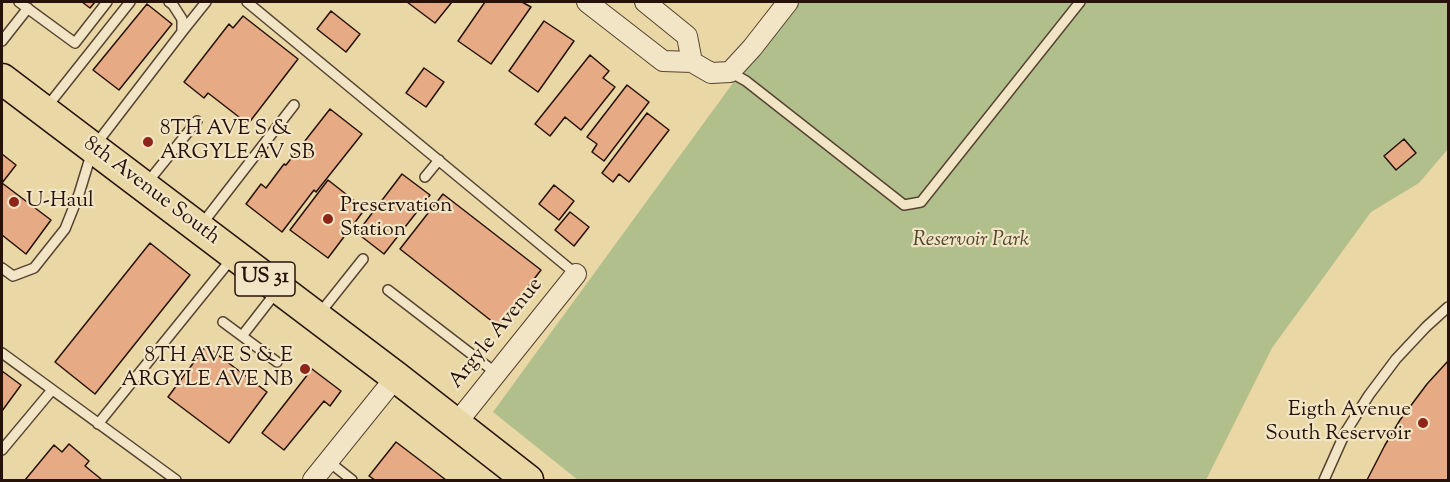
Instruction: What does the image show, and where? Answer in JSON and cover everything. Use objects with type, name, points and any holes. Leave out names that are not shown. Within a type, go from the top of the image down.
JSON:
[{"type":"main road","name":"8th Avenue South","points":[[2,79],[396,377],[528,480]]},
{"type":"street","points":[[587,2],[663,61],[692,62],[711,73],[730,72],[788,2]]},
{"type":"street","points":[[645,2],[687,36],[692,62]]},
{"type":"street","name":"Argyle Avenue","points":[[455,424],[576,274]]},
{"type":"street","points":[[313,480],[396,377]]},
{"type":"lane","points":[[2,41],[23,5],[75,43],[107,2]]},
{"type":"lane","points":[[44,111],[130,2]]},
{"type":"lane","points":[[169,2],[174,5],[182,19],[182,32]]},
{"type":"lane","points":[[2,268],[13,276],[34,268],[65,229],[93,148],[206,2]]},
{"type":"lane","points":[[247,2],[576,274]]},
{"type":"lane","points":[[730,72],[746,81],[904,205],[921,202],[1080,2]]},
{"type":"lane","points":[[199,228],[294,105]]},
{"type":"lane","points":[[143,187],[197,121]]},
{"type":"lane","points":[[425,177],[439,160]]},
{"type":"lane","points":[[98,424],[234,255]]},
{"type":"lane","points":[[317,318],[363,259]]},
{"type":"lane","points":[[242,336],[279,289]]},
{"type":"lane","points":[[388,290],[496,374]]},
{"type":"lane","points":[[1324,480],[1345,433],[1369,395],[1396,359],[1426,327],[1449,307]]},
{"type":"lane","points":[[223,322],[277,362]]},
{"type":"lane","points":[[2,353],[176,480]]},
{"type":"lane","points":[[2,450],[52,390]]},
{"type":"lane","points":[[328,461],[352,480]]},
{"type":"green space","name":"Reservoir Park","points":[[792,2],[1448,2],[1448,149],[1419,183],[1371,212],[1272,348],[1206,480],[578,480],[493,412]]},
{"type":"building","points":[[82,2],[95,2],[90,8]]},
{"type":"building","points":[[407,2],[452,2],[435,23]]},
{"type":"building","points":[[485,2],[522,2],[531,7],[491,64],[458,41]]},
{"type":"building","points":[[147,4],[172,24],[119,90],[93,70]]},
{"type":"building","points":[[331,11],[360,34],[346,52],[317,29]]},
{"type":"building","points":[[243,16],[298,59],[248,124],[208,93],[204,98],[184,82],[229,24],[233,28]]},
{"type":"building","points":[[544,21],[574,41],[538,92],[509,71]]},
{"type":"building","points":[[590,55],[609,71],[603,78],[615,87],[581,130],[565,117],[550,136],[535,124]]},
{"type":"building","points":[[424,68],[444,82],[426,107],[406,93]]},
{"type":"building","points":[[627,85],[649,102],[604,161],[592,152],[597,144],[587,137]]},
{"type":"building","points":[[330,109],[362,134],[282,232],[246,204],[261,184],[266,188]]},
{"type":"building","points":[[647,113],[669,130],[629,182],[619,174],[613,182],[602,173]]},
{"type":"building","points":[[1404,139],[1416,153],[1396,170],[1384,156]]},
{"type":"building","points":[[2,154],[16,165],[2,183]]},
{"type":"building","points":[[402,174],[430,195],[384,254],[357,233]]},
{"type":"building","name":"Preservation Station","points":[[328,180],[365,209],[328,258],[290,230]]},
{"type":"building","name":"U-Haul","points":[[2,183],[51,220],[26,254],[2,235]]},
{"type":"building","points":[[554,185],[574,201],[559,220],[539,204]]},
{"type":"building","points":[[443,194],[541,270],[498,326],[400,249]]},
{"type":"building","points":[[570,212],[589,227],[574,246],[555,230]]},
{"type":"building","points":[[150,243],[190,275],[95,394],[55,362]]},
{"type":"building","points":[[206,346],[267,392],[229,443],[168,397]]},
{"type":"building","name":"Eigth Avenue South Reservoir","points":[[1448,361],[1448,480],[1367,480],[1400,420]]},
{"type":"building","points":[[312,369],[341,391],[330,406],[324,401],[284,450],[262,433]]},
{"type":"building","points":[[2,371],[21,385],[2,411]]},
{"type":"building","points":[[396,442],[446,480],[375,480],[369,476]]},
{"type":"building","points":[[69,444],[89,461],[85,466],[100,480],[25,480],[54,445],[62,452]]},
{"type":"place","name":"8TH AVE S & ARGYLE AV SB","points":[[148,142]]},
{"type":"place","name":"U-Haul","points":[[14,202]]},
{"type":"place","name":"Preservation Station","points":[[328,219]]},
{"type":"place","name":"8TH AVE S & E ARGYLE AVE NB","points":[[305,369]]},
{"type":"place","name":"Eigth Avenue South Reservoir","points":[[1423,423]]}]
